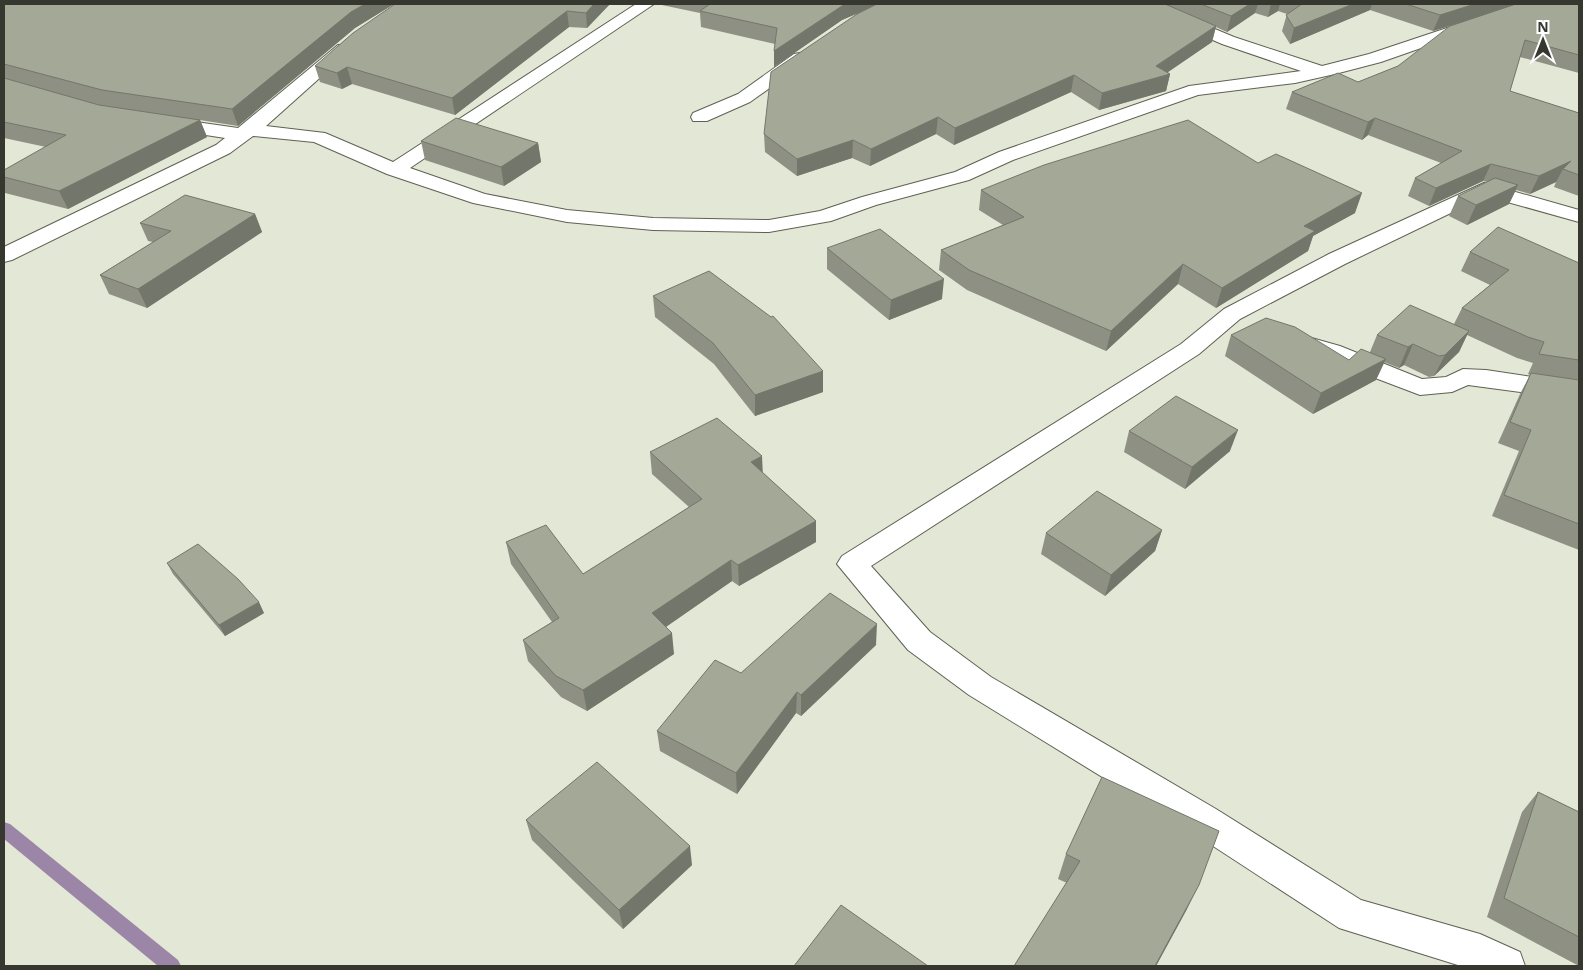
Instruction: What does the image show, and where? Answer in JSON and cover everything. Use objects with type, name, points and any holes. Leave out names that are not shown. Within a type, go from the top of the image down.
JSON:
[{"type":"street","points":[[394,170],[646,4]]},
{"type":"street","points":[[1143,4],[1194,29],[1226,42],[1322,72]]},
{"type":"street","points":[[146,120],[247,132],[318,137],[394,170],[420,177],[480,199],[567,216],[652,224],[769,226],[824,217],[869,201],[962,176],[1006,156],[1195,90],[1295,78],[1322,72],[1392,52],[1498,16],[1542,4]]},
{"type":"street","points":[[4,255],[224,149],[247,132],[357,39]]},
{"type":"street","points":[[700,117],[744,98],[782,73],[810,50]]},
{"type":"street","points":[[1506,966],[1480,953],[1352,915],[1203,820],[980,686],[919,641],[852,564],[1190,349],[1245,321],[1337,259],[1484,188],[1579,216]]},
{"type":"street","points":[[1285,338],[1331,351],[1420,387],[1452,384],[1463,377],[1486,378],[1579,392]]},
{"type":"building","points":[[4,4],[365,4],[351,12],[232,109],[102,90],[4,64]]},
{"type":"building","points":[[395,4],[594,4],[586,13],[567,11],[452,98],[347,67],[337,73],[315,66],[353,33]]},
{"type":"building","points":[[710,4],[845,4],[774,51],[777,28],[700,11]]},
{"type":"building","points":[[877,4],[1165,4],[1216,26],[1156,66],[1170,74],[1102,93],[1074,75],[955,128],[938,117],[871,149],[853,140],[797,159],[764,134],[771,72],[857,14]]},
{"type":"building","points":[[1201,4],[1250,4],[1231,16]]},
{"type":"building","points":[[1302,4],[1353,4],[1294,28],[1286,15]]},
{"type":"building","points":[[1406,4],[1475,4],[1440,15]]},
{"type":"building","points":[[1516,4],[1579,4],[1579,55],[1525,40],[1510,91],[1579,113],[1579,175],[1563,169],[1571,161],[1539,176],[1491,164],[1436,188],[1415,178],[1462,151],[1375,118],[1368,122],[1292,92],[1338,73],[1358,82],[1398,66],[1450,26]]},
{"type":"building","points":[[4,78],[99,105],[200,120],[59,191],[4,177],[4,170],[66,135],[4,122]]},
{"type":"building","points":[[456,118],[538,143],[501,167],[421,141]]},
{"type":"building","points":[[1188,120],[1258,163],[1276,154],[1362,193],[1304,226],[1315,231],[1222,288],[1183,264],[1111,331],[969,270],[941,250],[1024,217],[981,190],[1044,165]]},
{"type":"building","points":[[1495,178],[1518,185],[1476,205],[1458,196]]},
{"type":"building","points":[[185,195],[255,214],[138,289],[100,275],[171,231],[140,223]]},
{"type":"building","points":[[1498,227],[1579,263],[1579,360],[1539,354],[1544,342],[1528,337],[1462,308],[1509,270],[1470,252]]},
{"type":"building","points":[[880,229],[944,279],[891,300],[827,248]]},
{"type":"building","points":[[709,271],[771,317],[773,316],[823,371],[755,395],[713,343],[653,296]]},
{"type":"building","points":[[1410,305],[1469,331],[1445,355],[1439,356],[1413,344],[1408,347],[1377,335]]},
{"type":"building","points":[[1266,318],[1295,327],[1349,360],[1361,349],[1386,359],[1321,393],[1231,335]]},
{"type":"building","points":[[1531,373],[1579,380],[1579,524],[1504,495],[1531,430],[1510,422]]},
{"type":"building","points":[[1176,396],[1238,430],[1192,467],[1129,431]]},
{"type":"building","points":[[717,418],[762,456],[751,462],[816,521],[738,565],[731,560],[652,613],[672,633],[583,690],[556,676],[523,640],[559,618],[506,542],[546,525],[583,574],[702,499],[650,452]]},
{"type":"building","points":[[1097,491],[1162,530],[1111,575],[1046,533]]},
{"type":"building","points":[[198,544],[238,579],[259,602],[219,625],[167,563]]},
{"type":"building","points":[[830,593],[877,624],[801,695],[797,692],[736,773],[657,731],[715,660],[741,673]]},
{"type":"building","points":[[597,762],[690,846],[619,910],[526,820]]},
{"type":"building","points":[[1102,777],[1219,831],[1199,885],[1155,966],[1014,966],[1080,861],[1066,854]]},
{"type":"building","points":[[1538,792],[1579,812],[1579,937],[1504,898]]},
{"type":"building","points":[[841,905],[928,966],[794,966]]},
{"type":"waterway","points":[[4,829],[172,966]]}]
